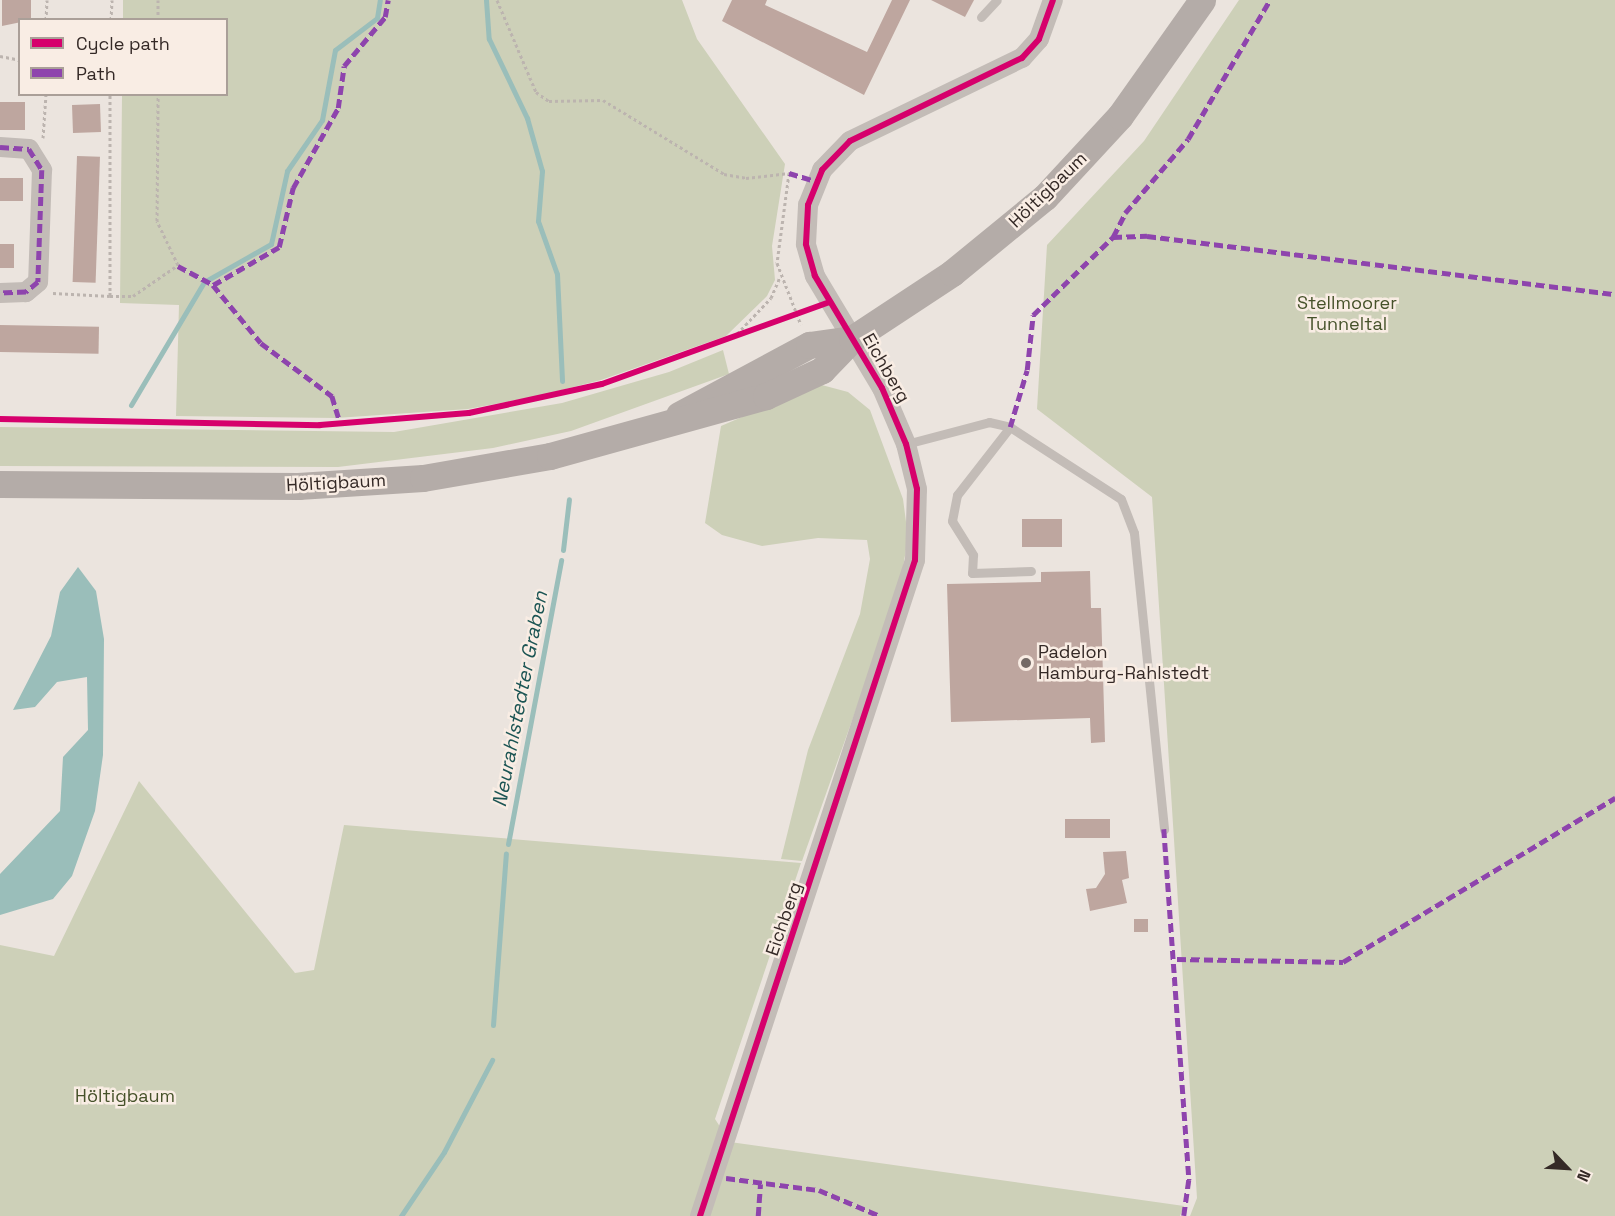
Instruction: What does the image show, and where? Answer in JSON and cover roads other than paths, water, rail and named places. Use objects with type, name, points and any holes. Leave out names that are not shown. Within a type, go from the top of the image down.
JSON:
[{"type":"main road","name":"Höltigbaum","points":[[0,484],[238,487],[400,480],[550,456],[665,423],[722,412],[766,396],[822,370],[852,339],[952,273],[1045,197],[1138,93],[1202,0]]},
{"type":"main road","name":"Höltigbaum","points":[[665,423],[809,345],[852,339]]},
{"type":"street","name":"Eichberg","points":[[700,1216],[907,594],[918,515],[906,444],[892,407],[815,276],[806,244],[808,205],[822,170],[863,133],[1022,58],[1039,39],[1053,0]]},
{"type":"street","points":[[0,147],[35,153],[42,170],[40,274],[33,289],[0,293]]},
{"type":"lane","points":[[981,17],[997,0]]},
{"type":"lane","points":[[906,444],[989,422],[1010,427],[1121,500],[1131,515],[1164,829]]},
{"type":"lane","points":[[1010,427],[957,495],[952,521],[973,555],[972,573],[1031,571]]},
{"type":"water","points":[[78,567],[96,591],[104,639],[103,755],[95,811],[72,876],[53,899],[0,915],[0,874],[60,811],[63,757],[88,730],[87,677],[57,682],[35,707],[13,710],[51,636],[60,592]]},
{"type":"waterway","points":[[131,405],[204,282],[271,244],[287,171],[322,120],[335,50],[377,18],[380,0]]},
{"type":"waterway","points":[[486,0],[489,39],[527,118],[542,171],[538,221],[557,274],[562,381]]},
{"type":"waterway","name":"Neurahlstedter Graben","points":[[563,550],[569,499]]},
{"type":"waterway","name":"Neurahlstedter Graben","points":[[508,844],[561,560]]},
{"type":"waterway","name":"Neurahlstedter Graben","points":[[493,1025],[506,853]]},
{"type":"waterway","name":"Neurahlstedter Graben","points":[[401,1216],[444,1152],[492,1060]]},
{"type":"place","name":"Padelon Hamburg-Rahlstedt","points":[[1026,663]]},
{"type":"park label","name":"Stellmoorer Tunneltal","points":[[1347,314]]}]
